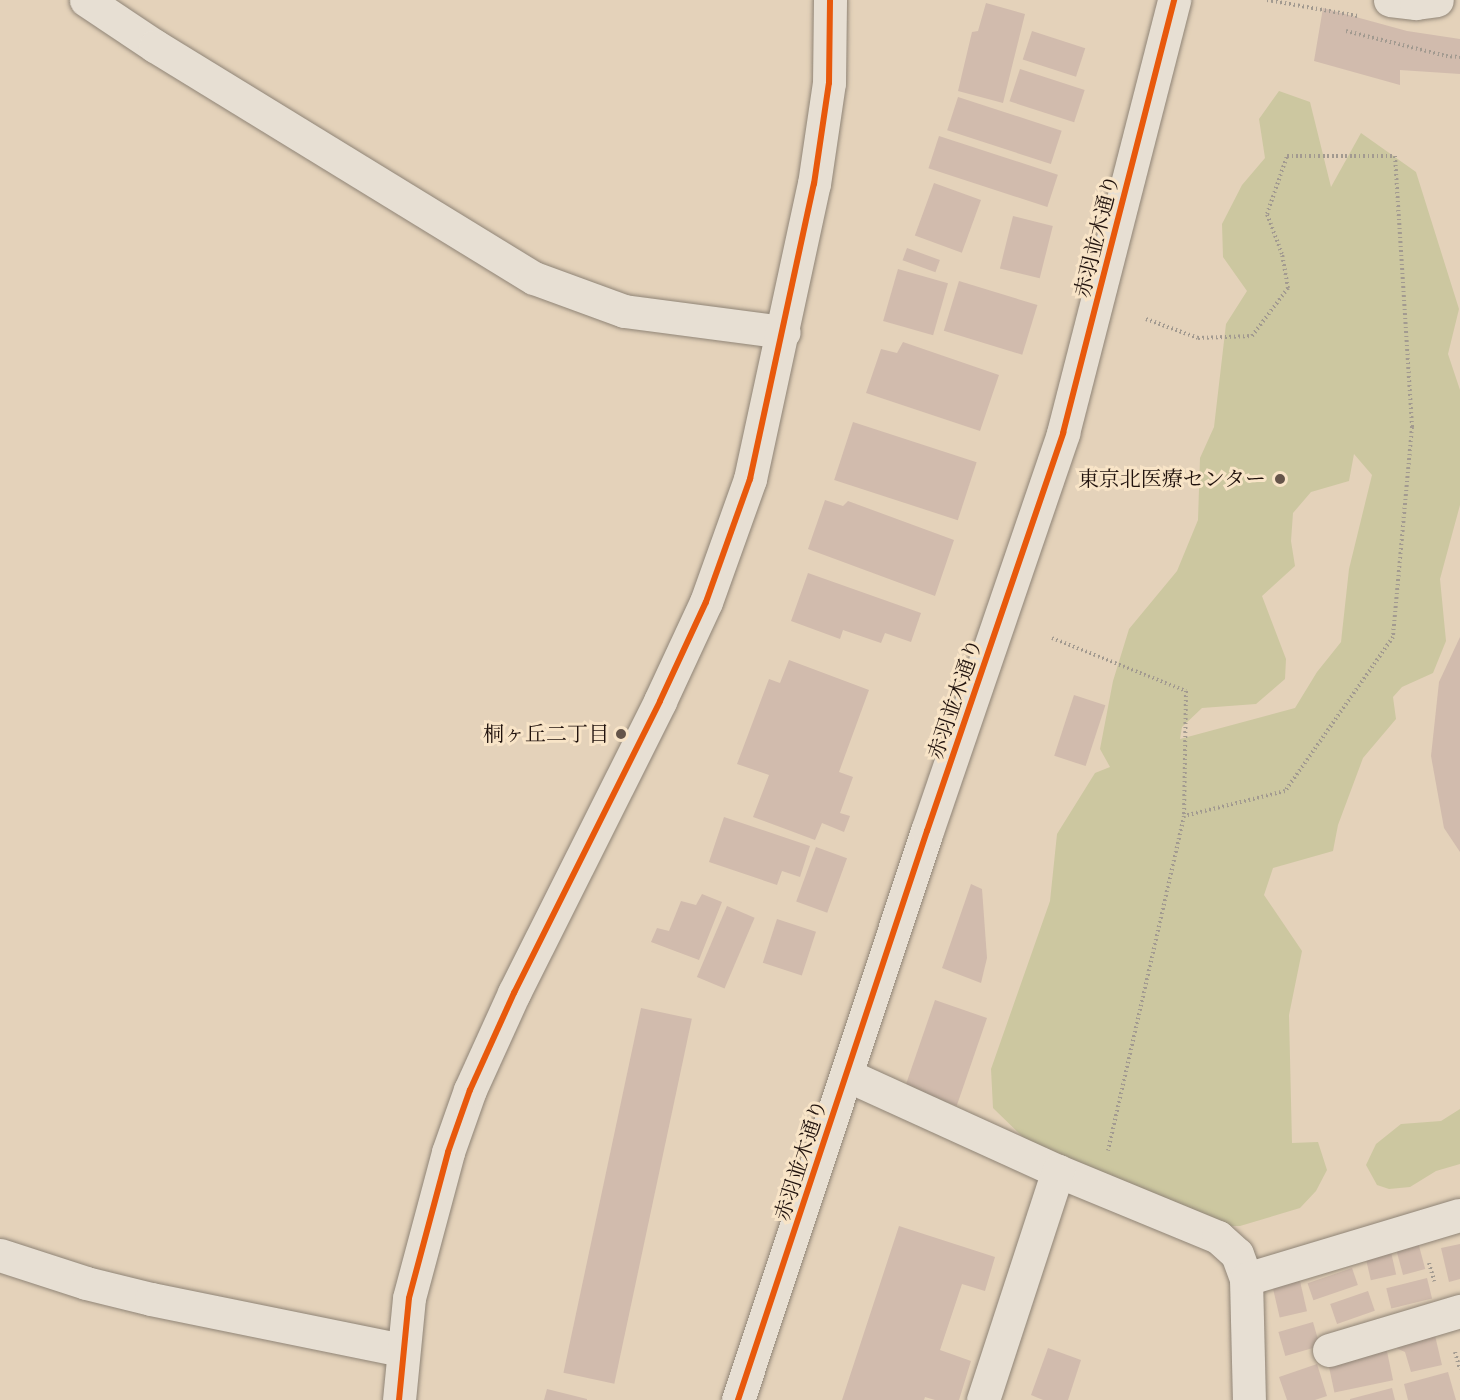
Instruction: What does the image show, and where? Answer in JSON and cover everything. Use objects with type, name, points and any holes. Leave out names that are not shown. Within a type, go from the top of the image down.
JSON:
[{"type":"street","points":[[86,0],[155,46],[534,278],[624,311],[784,332]]},
{"type":"street","points":[[399,1400],[402,1350],[409,1298],[448,1152],[470,1090],[514,993],[655,711],[706,602],[750,479],[784,332],[814,184],[829,83],[830,0]]},
{"type":"street","name":"赤羽並木通り","points":[[738,1400],[1063,433],[1174,0]]},
{"type":"street","points":[[1390,0],[1416,3],[1437,0]]},
{"type":"street","points":[[847,1075],[1058,1171],[1100,1186],[1218,1237],[1236,1254],[1246,1279],[1249,1400]]},
{"type":"street","points":[[983,1400],[1058,1171]]},
{"type":"street","points":[[1246,1279],[1460,1215]]},
{"type":"street","points":[[0,1255],[86,1283],[152,1299],[402,1350]]},
{"type":"street","points":[[1329,1350],[1460,1311]]},
{"type":"path","points":[[1346,31],[1446,56],[1460,57]]},
{"type":"path","points":[[1146,319],[1198,338],[1252,336],[1288,288],[1282,254],[1267,214],[1287,156],[1395,156],[1412,427],[1393,637],[1285,791],[1184,816]]},
{"type":"path","points":[[1052,638],[1186,691],[1184,816],[1100,1186]]},
{"type":"shaded area","points":[[1279,91],[1310,102],[1331,187],[1361,133],[1416,172],[1459,309],[1448,354],[1460,390],[1460,505],[1440,579],[1446,641],[1433,673],[1402,687],[1393,697],[1396,719],[1363,758],[1338,825],[1333,851],[1273,868],[1264,895],[1302,951],[1289,1015],[1292,1143],[1318,1142],[1327,1170],[1316,1191],[1300,1208],[1240,1226],[1226,1226],[1025,1139],[993,1108],[991,1069],[1050,901],[1057,834],[1095,773],[1110,767],[1100,749],[1113,681],[1129,629],[1177,571],[1198,520],[1200,458],[1214,427],[1226,324],[1247,291],[1223,257],[1222,224],[1242,185],[1265,158],[1259,119]],"holes":[[[1354,454],[1372,475],[1349,569],[1341,642],[1317,672],[1295,708],[1180,739],[1182,727],[1202,708],[1256,704],[1285,679],[1286,659],[1262,596],[1295,566],[1291,541],[1293,513],[1311,492],[1349,481]]]},
{"type":"shaded area","points":[[1460,1109],[1460,1164],[1436,1171],[1410,1187],[1389,1189],[1377,1185],[1366,1165],[1376,1144],[1401,1124],[1441,1121]]},
{"type":"building","points":[[986,3],[1025,14],[1003,103],[958,91],[972,32],[978,31]]},
{"type":"building","points":[[1323,8],[1407,31],[1460,39],[1460,74],[1400,70],[1400,85],[1314,61]]},
{"type":"building","points":[[1032,31],[1085,48],[1076,77],[1023,60]]},
{"type":"building","points":[[1020,69],[1085,90],[1074,122],[1009,101]]},
{"type":"building","points":[[958,97],[1062,131],[1051,164],[947,130]]},
{"type":"building","points":[[939,136],[1058,175],[1047,207],[928,168]]},
{"type":"building","points":[[934,183],[981,200],[962,253],[915,236]]},
{"type":"building","points":[[1013,216],[1053,226],[1040,278],[1000,268]]},
{"type":"building","points":[[907,248],[940,260],[935,272],[903,260]]},
{"type":"building","points":[[898,269],[948,283],[933,335],[883,321]]},
{"type":"building","points":[[959,281],[1037,305],[1022,355],[944,331]]},
{"type":"building","points":[[903,342],[999,375],[980,431],[866,393],[881,349],[897,353]]},
{"type":"building","points":[[853,422],[977,462],[958,520],[834,480]]},
{"type":"building","points":[[825,500],[843,506],[848,501],[954,540],[935,596],[808,549]]},
{"type":"building","points":[[808,573],[921,613],[911,642],[885,633],[881,643],[843,630],[840,639],[791,621]]},
{"type":"building","points":[[1460,637],[1460,852],[1444,828],[1431,756],[1439,682]]},
{"type":"building","points":[[789,660],[869,690],[839,772],[853,777],[840,813],[850,816],[844,832],[822,823],[815,840],[753,817],[769,775],[737,764],[769,679],[780,683]]},
{"type":"building","points":[[1074,695],[1105,705],[1086,766],[1054,756]]},
{"type":"building","points":[[724,817],[810,846],[800,877],[782,871],[777,885],[709,862]]},
{"type":"building","points":[[816,847],[847,858],[827,913],[796,902]]},
{"type":"building","points":[[971,884],[982,889],[987,958],[981,983],[942,968]]},
{"type":"building","points":[[702,894],[722,902],[699,960],[651,942],[657,928],[669,931],[681,901],[696,905]]},
{"type":"building","points":[[727,906],[755,918],[725,989],[697,977]]},
{"type":"building","points":[[777,919],[816,932],[802,975],[763,963]]},
{"type":"building","points":[[935,1000],[987,1018],[957,1106],[905,1088]]},
{"type":"building","points":[[641,1008],[692,1019],[614,1384],[563,1373]]},
{"type":"building","points":[[899,1226],[995,1257],[985,1291],[962,1284],[940,1350],[971,1361],[959,1400],[935,1400],[925,1397],[924,1400],[842,1400]]},
{"type":"building","points":[[1418,1242],[1425,1269],[1403,1275],[1396,1248]]},
{"type":"building","points":[[1460,1244],[1460,1279],[1449,1282],[1441,1248]]},
{"type":"building","points":[[1391,1252],[1396,1274],[1371,1280],[1366,1258]]},
{"type":"building","points":[[1352,1268],[1358,1285],[1313,1300],[1308,1283]]},
{"type":"building","points":[[1427,1278],[1432,1298],[1391,1309],[1386,1288]]},
{"type":"building","points":[[1300,1281],[1307,1311],[1280,1318],[1273,1287]]},
{"type":"building","points":[[1368,1291],[1375,1311],[1337,1324],[1330,1304]]},
{"type":"building","points":[[1313,1322],[1320,1346],[1285,1356],[1278,1332]]},
{"type":"building","points":[[1432,1323],[1442,1365],[1411,1372],[1405,1352],[1396,1348],[1392,1332]]},
{"type":"building","points":[[1385,1342],[1393,1380],[1334,1393],[1326,1354]]},
{"type":"building","points":[[1048,1348],[1081,1360],[1068,1400],[1043,1400],[1031,1395]]},
{"type":"building","points":[[1317,1364],[1327,1396],[1315,1400],[1287,1400],[1279,1377]]},
{"type":"building","points":[[1448,1372],[1456,1400],[1408,1400],[1404,1384]]},
{"type":"building","points":[[1392,1388],[1395,1400],[1350,1400],[1350,1399]]},
{"type":"building","points":[[547,1389],[587,1399],[587,1400],[544,1400]]},
{"type":"cycle path","points":[[399,1400],[409,1298],[448,1152],[470,1090],[514,993],[660,701],[706,602],[750,479],[814,184],[829,83],[830,0]]},
{"type":"cycle path","points":[[738,1400],[927,831],[1063,433],[1174,0]]},
{"type":"place","name":"東京北医療センター","points":[[1280,479]]},
{"type":"place","name":"桐ヶ丘二丁目","points":[[621,734]]}]
